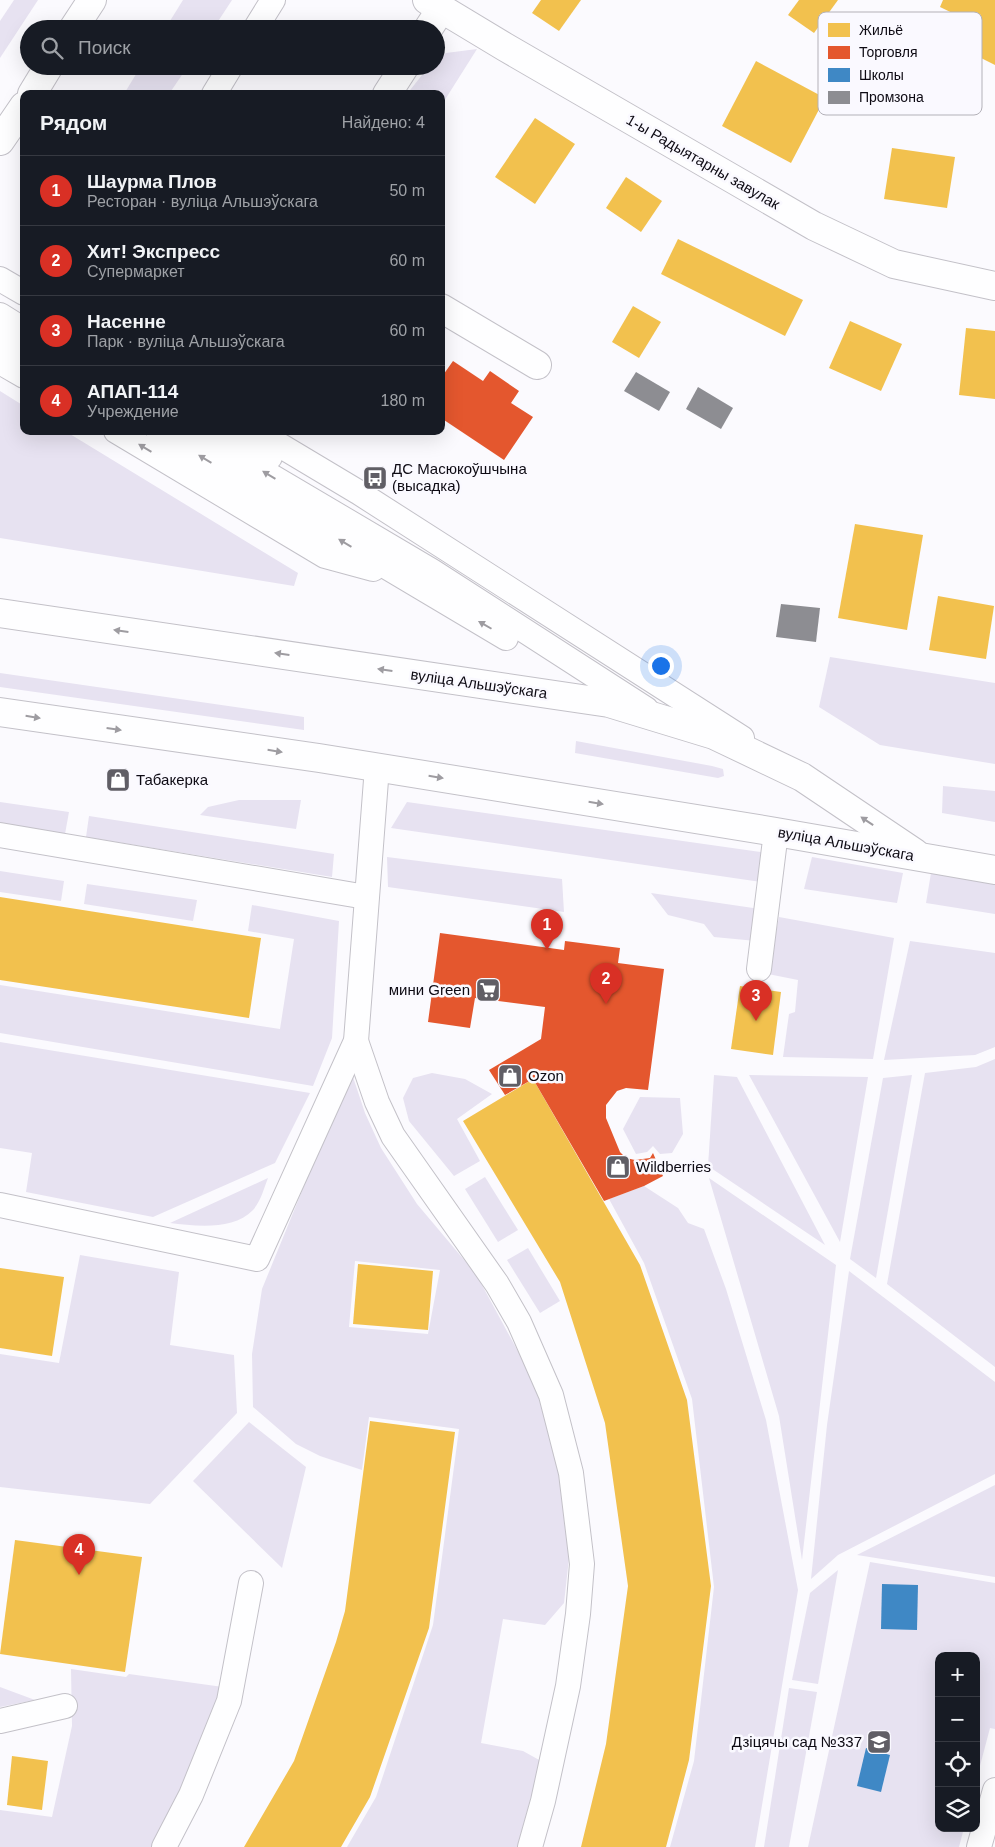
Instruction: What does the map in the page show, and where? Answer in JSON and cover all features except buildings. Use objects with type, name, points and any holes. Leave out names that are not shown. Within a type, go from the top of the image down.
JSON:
[{"type":"main road","points":[[79,20],[92,0]]},
{"type":"main road","name":"1-ы Радыятарны завулак","points":[[432,12],[814,226],[894,264],[995,286]]},
{"type":"main road","points":[[35,90],[44,75]]},
{"type":"main road","points":[[390,90],[400,75]]},
{"type":"main road","points":[[0,141],[20,112]]},
{"type":"main road","points":[[445,310],[537,365]]},
{"type":"main road","name":"вуліца Альшэўскага","points":[[0,613],[599,702],[633,711],[714,735],[802,777],[922,858]]},
{"type":"main road","name":"вуліца Альшэўскага","points":[[0,712],[377,768],[776,832],[995,870]]},
{"type":"lane","points":[[261,20],[273,0]]},
{"type":"lane","points":[[216,90],[226,75]]},
{"type":"lane","points":[[0,279],[20,291]]},
{"type":"lane","points":[[0,296],[20,308]]},
{"type":"lane","points":[[0,316],[20,328]]},
{"type":"lane","points":[[0,336],[20,348]]},
{"type":"lane","points":[[0,362],[20,374]]},
{"type":"lane","points":[[123,435],[325,556],[406,579]]},
{"type":"lane","points":[[165,435],[406,579],[633,711]]},
{"type":"lane","points":[[202,435],[432,571],[667,722]]},
{"type":"lane","points":[[234,435],[431,553],[714,735]]},
{"type":"lane","points":[[263,435],[358,492],[802,777]]},
{"type":"lane","points":[[0,1205],[256,1259],[356,1041],[377,768]]},
{"type":"lane","points":[[759,969],[776,832]]},
{"type":"lane","points":[[0,834],[366,897]]},
{"type":"lane","points":[[356,1041],[377,1102],[393,1136],[497,1284],[519,1322],[551,1395],[571,1474],[582,1564],[578,1614],[568,1686],[543,1801],[530,1847]]},
{"type":"lane","points":[[164,1847],[191,1795],[229,1701],[251,1582]]},
{"type":"lane","points":[[0,1721],[65,1706]]},
{"type":"lane","points":[[979,1847],[995,1790]]},
{"type":"shaded area","points":[[14,0],[38,0],[25,20],[20,20],[20,27],[0,58],[0,21]]},
{"type":"shaded area","points":[[183,0],[232,0],[219,20],[171,20]]},
{"type":"shaded area","points":[[477,49],[445,100],[445,90],[410,90],[422,75],[445,75],[446,53]]},
{"type":"shaded area","points":[[136,75],[182,75],[172,90],[126,90]]},
{"type":"shaded area","points":[[0,391],[20,404],[20,435],[72,435],[298,573],[294,586],[0,538]]},
{"type":"shaded area","points":[[830,657],[995,683],[995,764],[880,745],[819,707]]},
{"type":"shaded area","points":[[0,673],[304,717],[304,730],[0,687]]},
{"type":"shaded area","points":[[576,741],[712,766],[723,769],[724,776],[718,778],[575,753]]},
{"type":"shaded area","points":[[943,786],[995,791],[995,822],[942,813]]},
{"type":"shaded area","points":[[239,800],[301,800],[296,829],[200,815],[208,807]]},
{"type":"shaded area","points":[[0,802],[69,812],[65,834],[0,823]]},
{"type":"shaded area","points":[[407,802],[768,853],[761,882],[391,828]]},
{"type":"shaded area","points":[[89,816],[334,854],[332,877],[86,837]]},
{"type":"shaded area","points":[[387,857],[562,879],[564,912],[388,887]]},
{"type":"shaded area","points":[[812,857],[903,873],[897,903],[804,889]]},
{"type":"shaded area","points":[[0,871],[64,881],[61,901],[0,892]]},
{"type":"shaded area","points":[[931,873],[995,883],[995,914],[926,903]]},
{"type":"shaded area","points":[[87,884],[197,900],[193,921],[84,904]]},
{"type":"shaded area","points":[[651,893],[760,909],[756,941],[714,937],[704,924],[668,915]]},
{"type":"shaded area","points":[[252,905],[339,921],[332,1038],[313,1086],[0,1033],[0,985],[280,1029],[294,939],[248,931]]},
{"type":"shaded area","points":[[779,917],[894,938],[873,1059],[783,1057],[789,1014],[795,1012],[798,980],[768,974]]},
{"type":"shaded area","points":[[910,941],[995,953],[995,1047],[975,1055],[884,1060]]},
{"type":"shaded area","points":[[0,1042],[310,1093],[275,1163],[153,1217],[26,1192],[32,1153],[0,1148]]},
{"type":"shaded area","points":[[995,1059],[995,1367],[887,1284],[925,1073],[976,1067]]},
{"type":"shaded area","points":[[351,1071],[365,1113],[381,1148],[417,1204],[476,1274],[541,1394],[559,1471],[571,1540],[564,1603],[545,1625],[503,1619],[481,1743],[523,1751],[541,1761],[517,1847],[347,1847],[376,1797],[433,1625],[459,1429],[369,1417],[362,1470],[320,1456],[296,1444],[253,1407],[252,1354],[262,1289]],"holes":[[[355,1261],[440,1270],[428,1334],[349,1327]]]},
{"type":"shaded area","points":[[432,1073],[465,1079],[492,1094],[457,1119],[480,1161],[454,1176],[409,1121],[403,1098],[413,1078]]},
{"type":"shaded area","points":[[714,1075],[737,1077],[825,1245],[708,1166]]},
{"type":"shaded area","points":[[749,1075],[868,1077],[840,1242]]},
{"type":"shaded area","points":[[912,1075],[876,1278],[850,1259],[883,1078]]},
{"type":"shaded area","points":[[640,1097],[680,1098],[683,1134],[672,1153],[660,1154],[653,1146],[647,1152],[636,1154],[623,1129]]},
{"type":"shaded area","points":[[485,1177],[518,1230],[498,1242],[465,1189]]},
{"type":"shaded area","points":[[268,1178],[256,1206],[245,1217],[225,1224],[202,1226],[170,1223]]},
{"type":"shaded area","points":[[709,1178],[836,1265],[802,1560],[779,1416]]},
{"type":"shaded area","points":[[644,1186],[678,1208],[688,1223],[704,1229],[726,1289],[766,1420],[798,1590],[755,1847],[670,1847],[694,1761],[714,1587],[692,1399],[644,1263],[609,1199]]},
{"type":"shaded area","points":[[528,1248],[560,1301],[540,1313],[507,1260]]},
{"type":"shaded area","points":[[80,1255],[179,1272],[170,1345],[234,1355],[237,1413],[150,1504],[0,1487],[0,1354],[59,1363]]},
{"type":"shaded area","points":[[849,1271],[995,1382],[995,1474],[838,1555],[811,1579],[827,1425]]},
{"type":"shaded area","points":[[249,1422],[306,1467],[282,1568],[193,1481]]},
{"type":"shaded area","points":[[995,1485],[995,1577],[857,1555]]},
{"type":"shaded area","name":"Дзіцячы сад №337","points":[[870,1562],[995,1583],[995,1729],[990,1728],[980,1766],[980,1652],[935,1652],[935,1832],[963,1832],[959,1847],[808,1847]]},
{"type":"shaded area","points":[[838,1570],[818,1684],[792,1680],[810,1593]]},
{"type":"shaded area","points":[[71,1669],[126,1677],[129,1674],[223,1687],[203,1751],[154,1847],[0,1847],[0,1810],[52,1817],[72,1726]]},
{"type":"shaded area","points":[[0,1687],[35,1700],[0,1707]]},
{"type":"shaded area","points":[[789,1688],[817,1692],[789,1847],[764,1847]]},
{"type":"place","name":"ДС Масюкоўшчына (высадка)","points":[[375,478]]},
{"type":"place","name":"Табакерка","points":[[118,780]]},
{"type":"place","name":"Шаурма Плов","points":[[547,950]]},
{"type":"place","name":"мини Green","points":[[488,990]]},
{"type":"place","name":"Хит! Экспресс","points":[[606,1004]]},
{"type":"place","name":"Насенне","points":[[756,1021]]},
{"type":"place","name":"Ozon","points":[[510,1076]]},
{"type":"place","name":"Wildberries","points":[[618,1167]]},
{"type":"place","name":"АПАП-114","points":[[79,1575]]},
{"type":"place","name":"Дзіцячы сад №337","points":[[879,1742]]}]
